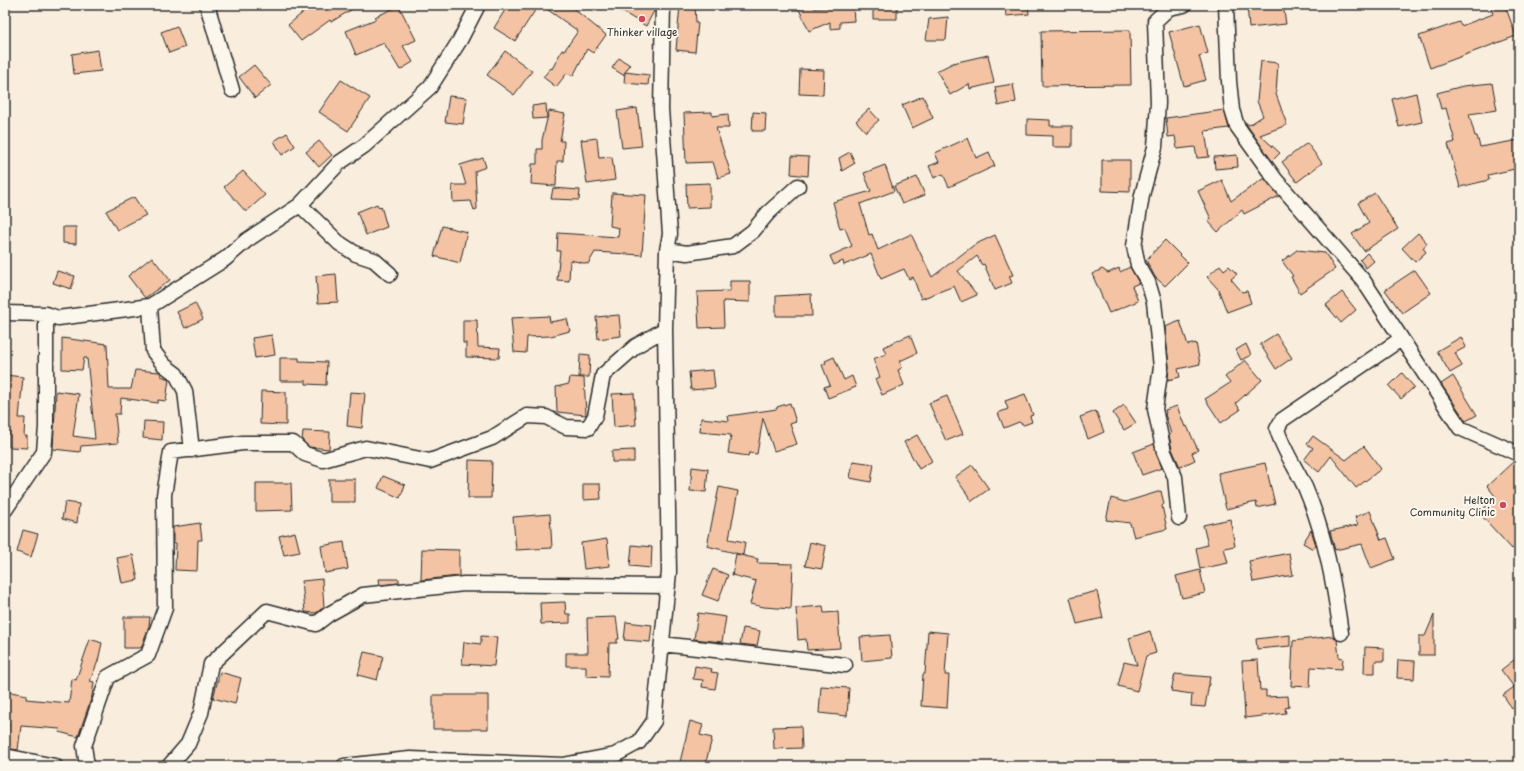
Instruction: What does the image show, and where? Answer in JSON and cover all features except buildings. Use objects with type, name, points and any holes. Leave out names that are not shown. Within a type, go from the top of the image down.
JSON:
[{"type":"street","points":[[207,5],[232,90]]},
{"type":"street","points":[[5,313],[46,314],[58,318],[150,306],[225,259],[247,240],[300,205],[339,163],[364,146],[430,87],[460,40],[478,5]]},
{"type":"street","points":[[344,766],[410,759],[563,765],[615,755],[639,742],[654,721],[668,586],[665,329],[667,250],[670,234],[661,109],[664,5]]},
{"type":"street","points":[[1179,518],[1175,477],[1164,452],[1155,409],[1161,367],[1154,302],[1148,282],[1138,265],[1134,246],[1142,194],[1156,147],[1158,103],[1155,21],[1169,8],[1184,5]]},
{"type":"street","points":[[1226,5],[1229,81],[1232,110],[1237,126],[1275,179],[1363,280],[1460,428],[1519,454]]},
{"type":"street","points":[[667,250],[687,253],[733,246],[753,231],[773,208],[798,186]]},
{"type":"street","points":[[300,205],[339,242],[356,254],[374,260],[390,274]]},
{"type":"street","points":[[150,306],[153,351],[164,365],[176,374],[185,391],[192,450]]},
{"type":"street","points":[[5,510],[44,452],[46,427],[46,314]]},
{"type":"street","points":[[87,766],[84,746],[108,677],[148,655],[165,608],[164,495],[171,452],[243,442],[293,443],[305,454],[323,460],[346,455],[366,448],[430,461],[492,438],[527,416],[546,417],[566,427],[588,428],[595,416],[603,375],[636,346],[665,329]]},
{"type":"street","points":[[1341,634],[1334,584],[1322,533],[1305,487],[1277,429],[1282,420],[1401,338]]},
{"type":"street","points":[[169,766],[188,744],[201,713],[211,664],[267,611],[316,624],[329,614],[363,595],[464,584],[668,586]]},
{"type":"street","points":[[662,644],[845,664]]},
{"type":"street","points":[[5,756],[55,766]]},
{"type":"place","name":"Thinker village","points":[[642,19]]},
{"type":"place","name":"Helton Community Clinic","points":[[1503,505]]}]
